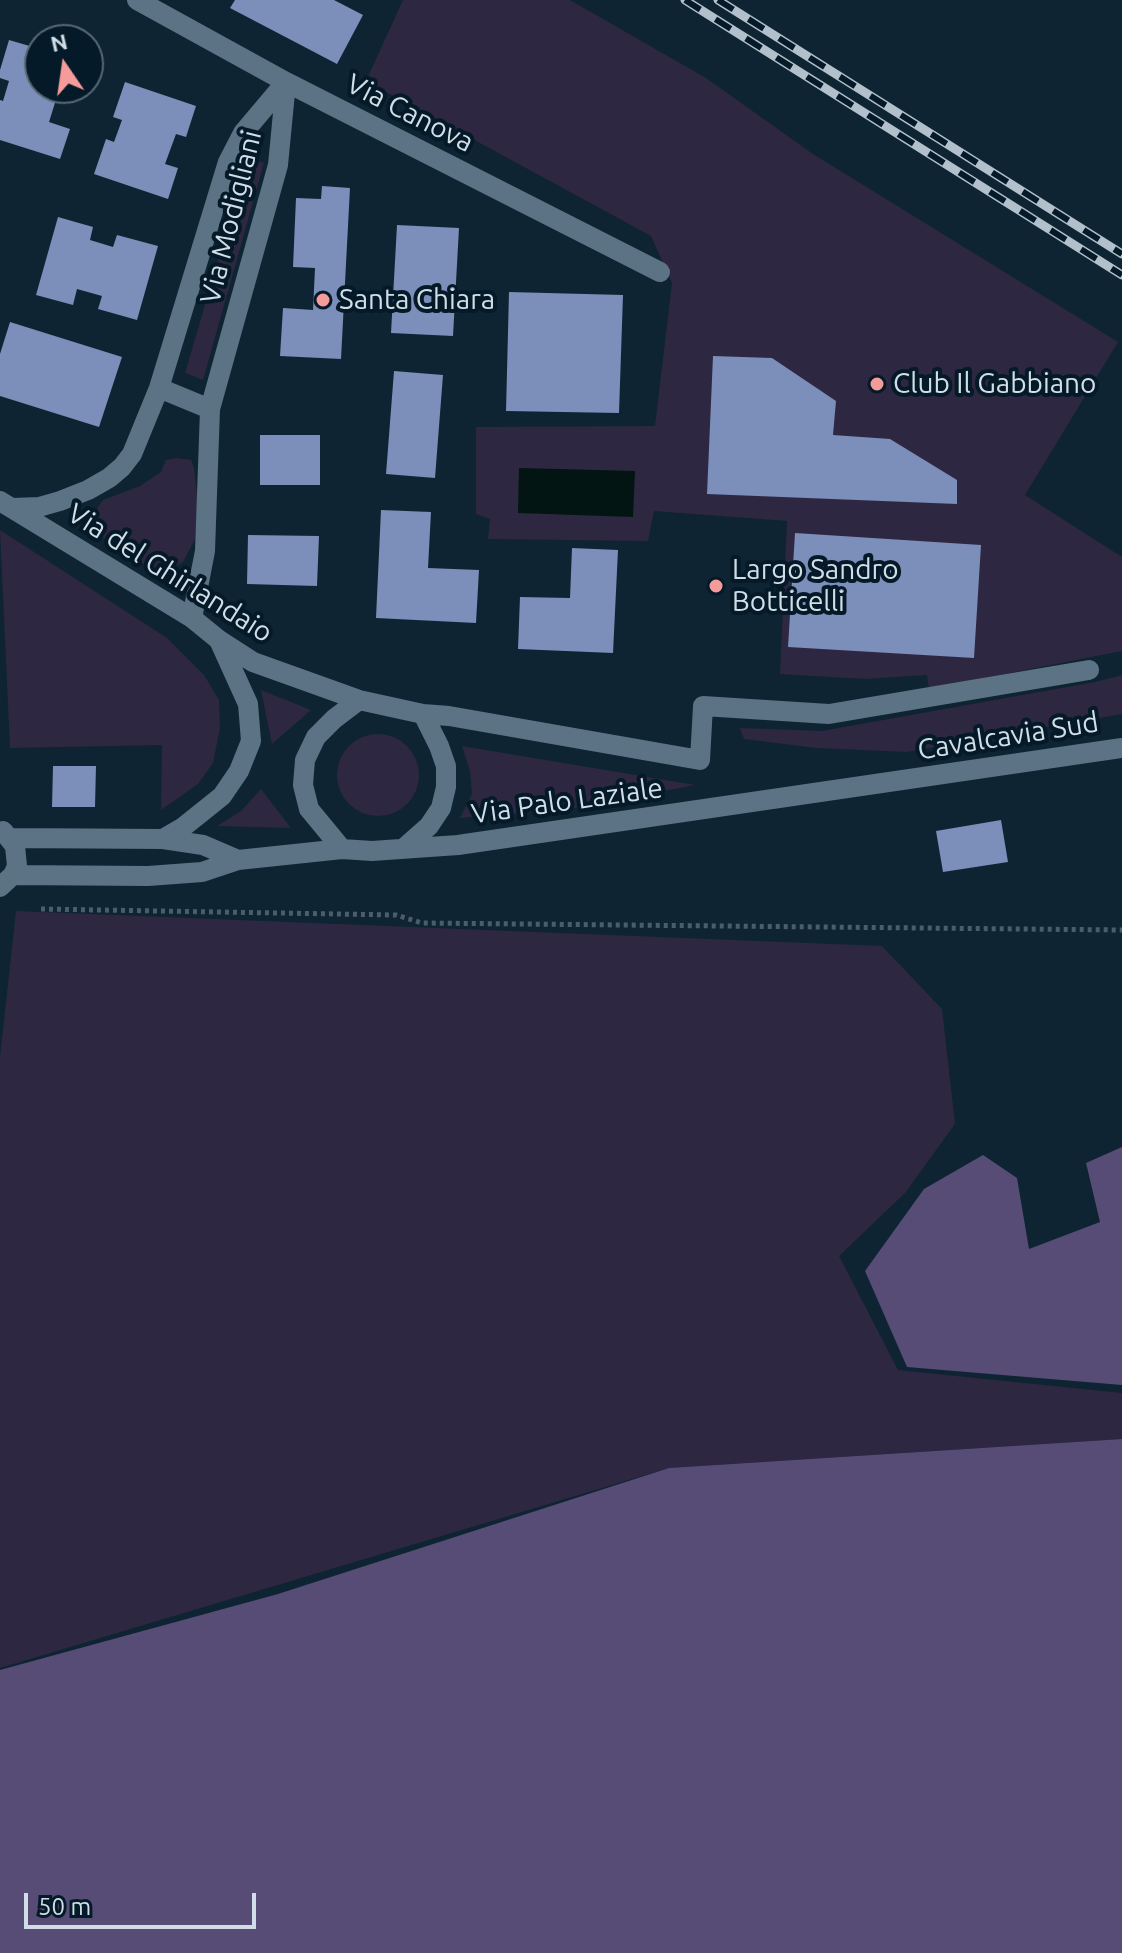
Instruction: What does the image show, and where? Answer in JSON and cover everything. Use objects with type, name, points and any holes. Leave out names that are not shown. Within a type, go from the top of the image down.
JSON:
[{"type":"street","name":"Via Canova","points":[[137,0],[286,82],[660,272]]},
{"type":"street","name":"Via Modigliani","points":[[6,505],[39,507],[60,501],[109,478],[132,454],[159,388],[228,162],[243,133],[286,82]]},
{"type":"street","name":"Via Modigliani","points":[[192,618],[205,551],[210,409],[278,165],[286,82]]},
{"type":"street","points":[[159,388],[210,409]]},
{"type":"street","name":"Via del Ghirlandaio","points":[[6,505],[192,618],[253,662],[359,700]]},
{"type":"street","points":[[163,839],[222,796],[239,771],[251,741],[248,704],[219,640]]},
{"type":"street","points":[[342,849],[309,809],[303,785],[305,760],[316,737],[359,700],[423,714],[700,760],[703,706],[829,714],[1089,670]]},
{"type":"street","points":[[423,714],[446,766],[442,828],[458,845]]},
{"type":"street","name":"Cavalcavia Sud","points":[[903,781],[1122,748]]},
{"type":"street","name":"Via Palo Laziale","points":[[7,881],[202,872],[238,860],[342,849],[372,851],[458,845],[903,781]]},
{"type":"street","points":[[403,849],[429,826],[441,808]]},
{"type":"street","name":"Via Palo Laziale","points":[[5,833],[163,839],[203,845],[238,860]]},
{"type":"street","name":"Via Palo Laziale","points":[[5,833],[15,846],[17,855],[17,866],[7,881]]},
{"type":"path","points":[[41,909],[396,915],[422,923],[1122,930]]},
{"type":"shaded area","name":"Club Il Gabbiano","points":[[403,0],[570,0],[706,78],[813,154],[1118,342],[1025,495],[1122,557],[1122,651],[929,689],[927,675],[865,679],[780,674],[787,521],[654,511],[648,541],[488,539],[490,519],[476,514],[476,427],[655,426],[672,283],[651,236],[366,81]]},
{"type":"shaded area","points":[[248,158],[264,163],[203,380],[185,373]]},
{"type":"shaded area","points":[[166,460],[191,460],[194,468],[198,504],[195,539],[183,562],[169,569],[151,569],[94,532],[93,514],[103,500],[140,486],[161,472]]},
{"type":"shaded area","points":[[519,468],[635,471],[633,517],[518,513]]},
{"type":"shaded area","points":[[0,530],[167,638],[204,675],[219,700],[220,728],[213,763],[198,784],[161,810],[162,745],[10,748]]},
{"type":"shaded area","points":[[1122,675],[1122,714],[907,752],[816,748],[744,739],[740,728],[822,731]]},
{"type":"shaded area","points":[[261,690],[311,710],[272,744]]},
{"type":"shaded area","points":[[370,734],[386,734],[401,741],[412,752],[419,775],[416,791],[407,804],[386,816],[370,816],[355,809],[344,798],[337,783],[337,767],[344,752],[355,741]]},
{"type":"shaded area","points":[[462,746],[695,785],[570,809],[460,818],[472,794],[470,771]]},
{"type":"shaded area","points":[[261,789],[291,828],[217,826],[241,811]]},
{"type":"shaded area","points":[[16,911],[882,946],[942,1009],[955,1124],[905,1193],[839,1256],[898,1370],[1122,1393],[1122,1439],[669,1468],[0,1668],[0,1057]]},
{"type":"shaded area","points":[[1122,1147],[1122,1385],[907,1367],[865,1271],[924,1189],[983,1155],[1017,1178],[1029,1249],[1100,1222],[1086,1163]]},
{"type":"shaded area","points":[[1122,1439],[1122,1953],[0,1953],[0,1670],[278,1594],[669,1468]]},
{"type":"building","points":[[235,0],[334,0],[363,15],[337,64],[230,8]]},
{"type":"building","points":[[9,40],[24,44],[24,104],[55,104],[49,122],[70,129],[60,159],[0,140],[0,100],[3,101],[9,81],[0,78]]},
{"type":"building","points":[[125,82],[196,106],[186,137],[176,134],[165,164],[178,168],[168,199],[94,174],[106,139],[114,142],[122,120],[113,117]]},
{"type":"building","points":[[322,186],[350,188],[341,359],[280,356],[283,308],[313,310],[315,268],[293,267],[296,198],[321,199]]},
{"type":"building","points":[[58,217],[93,227],[90,240],[113,247],[117,235],[158,246],[137,320],[98,309],[102,296],[77,289],[73,305],[36,295]]},
{"type":"building","points":[[397,225],[459,228],[453,336],[391,333]]},
{"type":"building","points":[[509,292],[623,295],[619,413],[506,411]]},
{"type":"building","points":[[10,322],[122,357],[99,427],[0,396],[0,354]]},
{"type":"building","points":[[713,356],[772,358],[836,401],[833,435],[890,439],[957,480],[957,504],[707,494]]},
{"type":"building","points":[[394,371],[443,375],[435,478],[386,474]]},
{"type":"building","points":[[260,435],[320,435],[320,485],[260,485]]},
{"type":"building","points":[[381,510],[431,512],[428,568],[479,570],[476,623],[376,618]]},
{"type":"building","points":[[795,533],[981,545],[974,658],[788,647]]},
{"type":"building","points":[[248,535],[319,536],[317,586],[247,584]]},
{"type":"building","points":[[572,548],[618,550],[613,653],[518,649],[520,597],[570,598]]},
{"type":"building","points":[[53,766],[96,766],[95,807],[52,807]]},
{"type":"building","points":[[1001,820],[1008,862],[943,872],[936,831]]},
{"type":"railway","points":[[685,0],[1122,275]]},
{"type":"railway","points":[[718,0],[1122,254]]},
{"type":"place","name":"Santa Chiara","points":[[323,300]]},
{"type":"place","name":"Club Il Gabbiano","points":[[877,384]]},
{"type":"place","name":"Largo Sandro Botticelli","points":[[716,586]]}]
